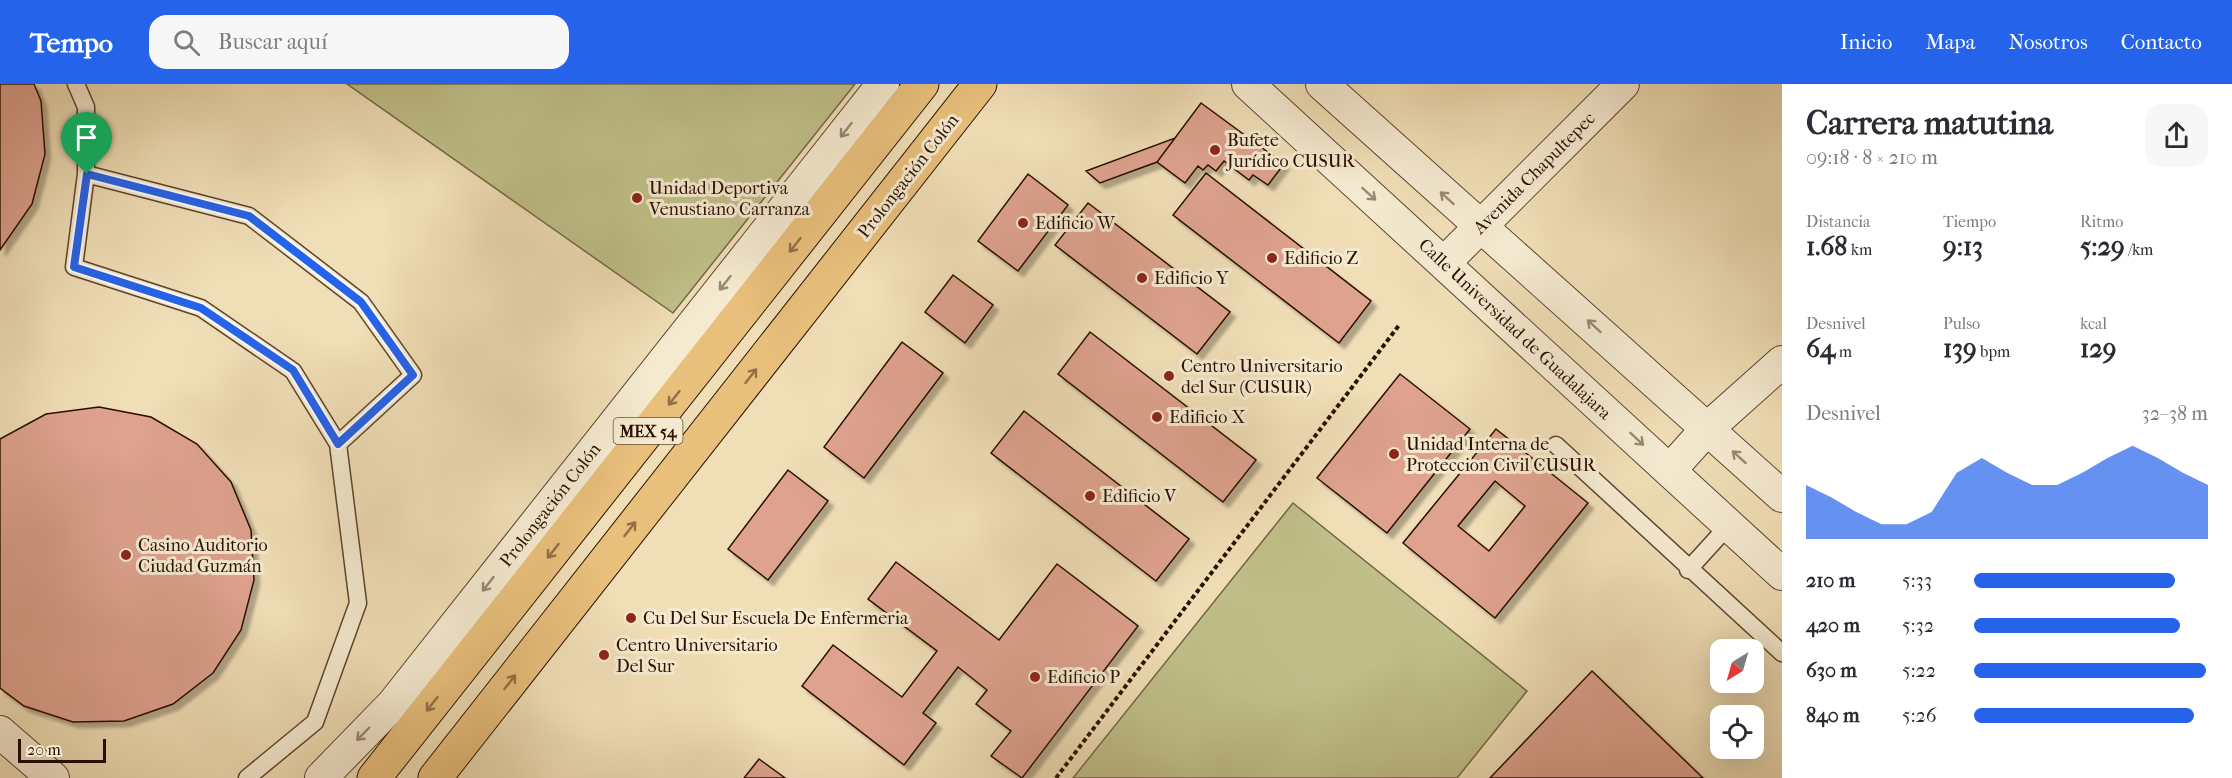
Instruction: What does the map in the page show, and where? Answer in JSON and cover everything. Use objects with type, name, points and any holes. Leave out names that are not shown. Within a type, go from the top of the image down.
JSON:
[{"type":"main road","name":"Prolongación Colón","points":[[374,778],[922,84]]},
{"type":"main road","name":"Prolongación Colón","points":[[435,778],[980,84]]},
{"type":"street","name":"Prolongación Colón","points":[[321,778],[393,704],[883,84]]},
{"type":"street","name":"Calle Universidad de Guadalajara","points":[[1248,84],[1782,574]]},
{"type":"street","points":[[1322,84],[1782,496]]},
{"type":"street","name":"Avenida Chapultepec","points":[[1444,263],[1623,84]]},
{"type":"street","points":[[1670,470],[1707,429],[1782,362]]},
{"type":"street","points":[[0,732],[53,778]]},
{"type":"lane","points":[[76,84],[86,107],[87,174],[74,267],[201,308],[293,370],[338,444],[358,603],[315,722],[247,778]]},
{"type":"lane","points":[[87,174],[249,216],[361,302],[413,375],[338,444]]},
{"type":"lane","points":[[1556,446],[1688,570],[1782,653]]},
{"type":"lane","points":[[1688,570],[1729,525]]},
{"type":"path","points":[[1056,778],[1400,324]]},
{"type":"shaded area","name":"Unidad Deportiva Venustiano Carranza","points":[[347,84],[855,84],[673,313]]},
{"type":"shaded area","points":[[1293,503],[1527,691],[1457,778],[1073,778]]},
{"type":"building","points":[[0,84],[34,84],[41,101],[45,154],[32,204],[0,250]]},
{"type":"building","name":"Bufete Jurídico CUSUR","points":[[1201,103],[1284,164],[1268,185],[1253,175],[1249,180],[1224,161],[1216,171],[1208,165],[1203,170],[1198,166],[1185,183],[1157,162]]},
{"type":"building","points":[[1175,138],[1157,162],[1100,183],[1086,171]]},
{"type":"building","name":"Edificio Z","points":[[1206,173],[1371,301],[1339,343],[1173,215]]},
{"type":"building","name":"Edificio W","points":[[1028,174],[1068,205],[1018,271],[978,241]]},
{"type":"building","name":"Edificio Y","points":[[1088,203],[1230,312],[1197,354],[1055,245]]},
{"type":"building","points":[[953,275],[993,305],[965,343],[925,312]]},
{"type":"building","name":"Edificio X","points":[[1090,332],[1256,460],[1223,502],[1058,374]]},
{"type":"building","points":[[902,342],[943,373],[864,478],[824,447]]},
{"type":"building","name":"Unidad Interna de Proteccion Civil CUSUR","points":[[1400,374],[1470,429],[1387,533],[1317,478]]},
{"type":"building","name":"Casino Auditorio Ciudad Guzmán","points":[[99,407],[151,417],[197,444],[231,482],[251,530],[254,580],[241,630],[213,673],[173,704],[124,721],[73,722],[24,706],[0,688],[0,439],[46,414]]},
{"type":"building","name":"Edificio V","points":[[1024,411],[1189,539],[1156,581],[991,453]]},
{"type":"building","points":[[1496,429],[1588,503],[1495,618],[1403,543]],"holes":[[[1495,481],[1525,506],[1489,551],[1458,526]]]},
{"type":"building","points":[[788,470],[828,501],[768,580],[728,549]]},
{"type":"building","name":"Edificio P","points":[[896,562],[999,640],[1057,564],[1138,626],[1022,778],[991,756],[1011,731],[976,704],[987,690],[958,667],[923,713],[936,723],[904,765],[802,686],[833,645],[902,697],[937,651],[868,599]]},
{"type":"building","points":[[1592,671],[1703,778],[1490,778]]},
{"type":"building","points":[[759,759],[785,778],[744,778]]},
{"type":"place","name":"Bufete Jurídico CUSUR","points":[[1215,150]]},
{"type":"place","name":"Unidad Deportiva Venustiano Carranza","points":[[637,198]]},
{"type":"place","name":"Edificio W","points":[[1023,223]]},
{"type":"place","name":"Edificio Z","points":[[1272,258]]},
{"type":"place","name":"Edificio Y","points":[[1142,278]]},
{"type":"place","name":"Centro Universitario del Sur (CUSUR)","points":[[1169,376]]},
{"type":"place","name":"Edificio X","points":[[1157,417]]},
{"type":"place","name":"Unidad Interna de Proteccion Civil CUSUR","points":[[1394,454]]},
{"type":"place","name":"Edificio V","points":[[1090,496]]},
{"type":"place","name":"Casino Auditorio Ciudad Guzmán","points":[[126,555]]},
{"type":"place","name":"Cu Del Sur Escuela De Enfermeria","points":[[631,618]]},
{"type":"place","name":"Centro Universitario Del Sur","points":[[604,655]]},
{"type":"place","name":"Edificio P","points":[[1035,677]]},
{"type":"route","points":[[87,174],[249,216],[361,302],[413,375],[338,444],[293,370],[201,308],[74,267],[87,174]]}]
